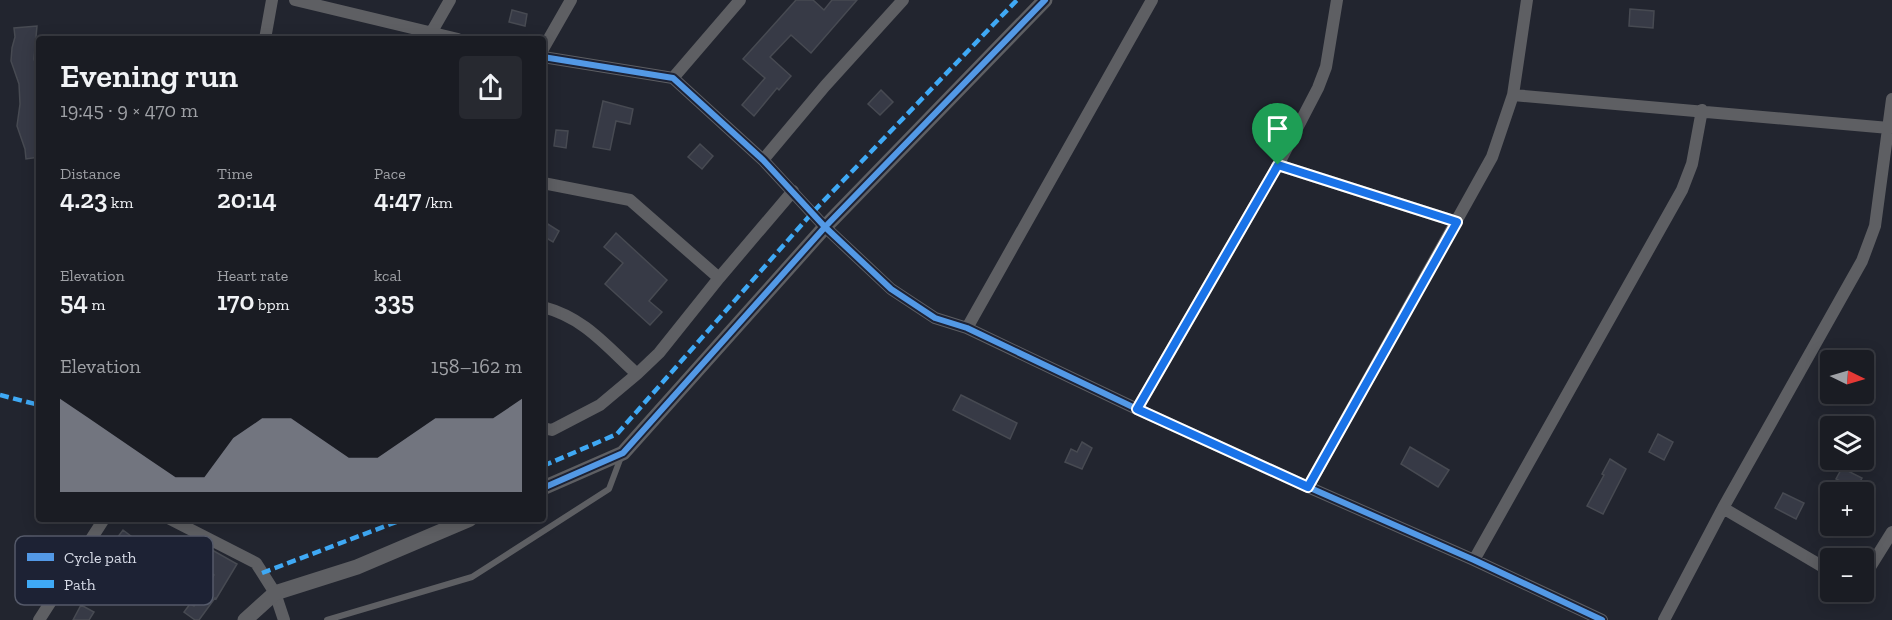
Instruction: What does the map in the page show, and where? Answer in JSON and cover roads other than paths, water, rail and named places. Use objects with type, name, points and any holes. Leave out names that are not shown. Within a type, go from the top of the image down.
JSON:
[{"type":"street","points":[[266,36],[272,0]]},
{"type":"street","points":[[295,0],[314,2],[445,36]]},
{"type":"street","points":[[432,33],[450,0]]},
{"type":"street","points":[[546,44],[571,0]]},
{"type":"street","points":[[673,78],[740,0]]},
{"type":"street","points":[[763,160],[825,86],[903,0]]},
{"type":"street","points":[[546,487],[623,453],[825,227],[1045,0]]},
{"type":"street","points":[[967,328],[1152,0]]},
{"type":"street","points":[[1137,409],[1278,165],[1318,88],[1326,67],[1337,0]]},
{"type":"street","points":[[1308,487],[1492,157],[1513,95],[1527,0]]},
{"type":"street","points":[[546,57],[673,78],[763,160],[825,227],[891,289],[935,318],[967,328],[1137,409],[1602,620]]},
{"type":"street","points":[[1513,95],[1889,128]]},
{"type":"street","points":[[1664,620],[1723,508],[1862,261],[1875,226],[1892,99]]},
{"type":"street","points":[[1474,560],[1682,190],[1692,164],[1702,111]]},
{"type":"street","points":[[1278,165],[1457,222]]},
{"type":"street","points":[[546,184],[630,200],[719,278]]},
{"type":"street","points":[[546,429],[552,430],[600,405],[659,353],[793,191]]},
{"type":"street","points":[[546,309],[567,315],[584,325],[637,374]]},
{"type":"street","points":[[1723,508],[1820,565]]},
{"type":"street","points":[[93,536],[102,522]]},
{"type":"street","points":[[176,522],[203,536]]},
{"type":"street","points":[[245,620],[275,593],[357,567],[463,522]]},
{"type":"street","points":[[1874,561],[1892,532]]},
{"type":"street","points":[[213,541],[256,563],[275,593],[284,620]]},
{"type":"street","points":[[39,620],[49,605]]},
{"type":"lane","points":[[327,620],[472,577],[609,489],[623,453]]}]
